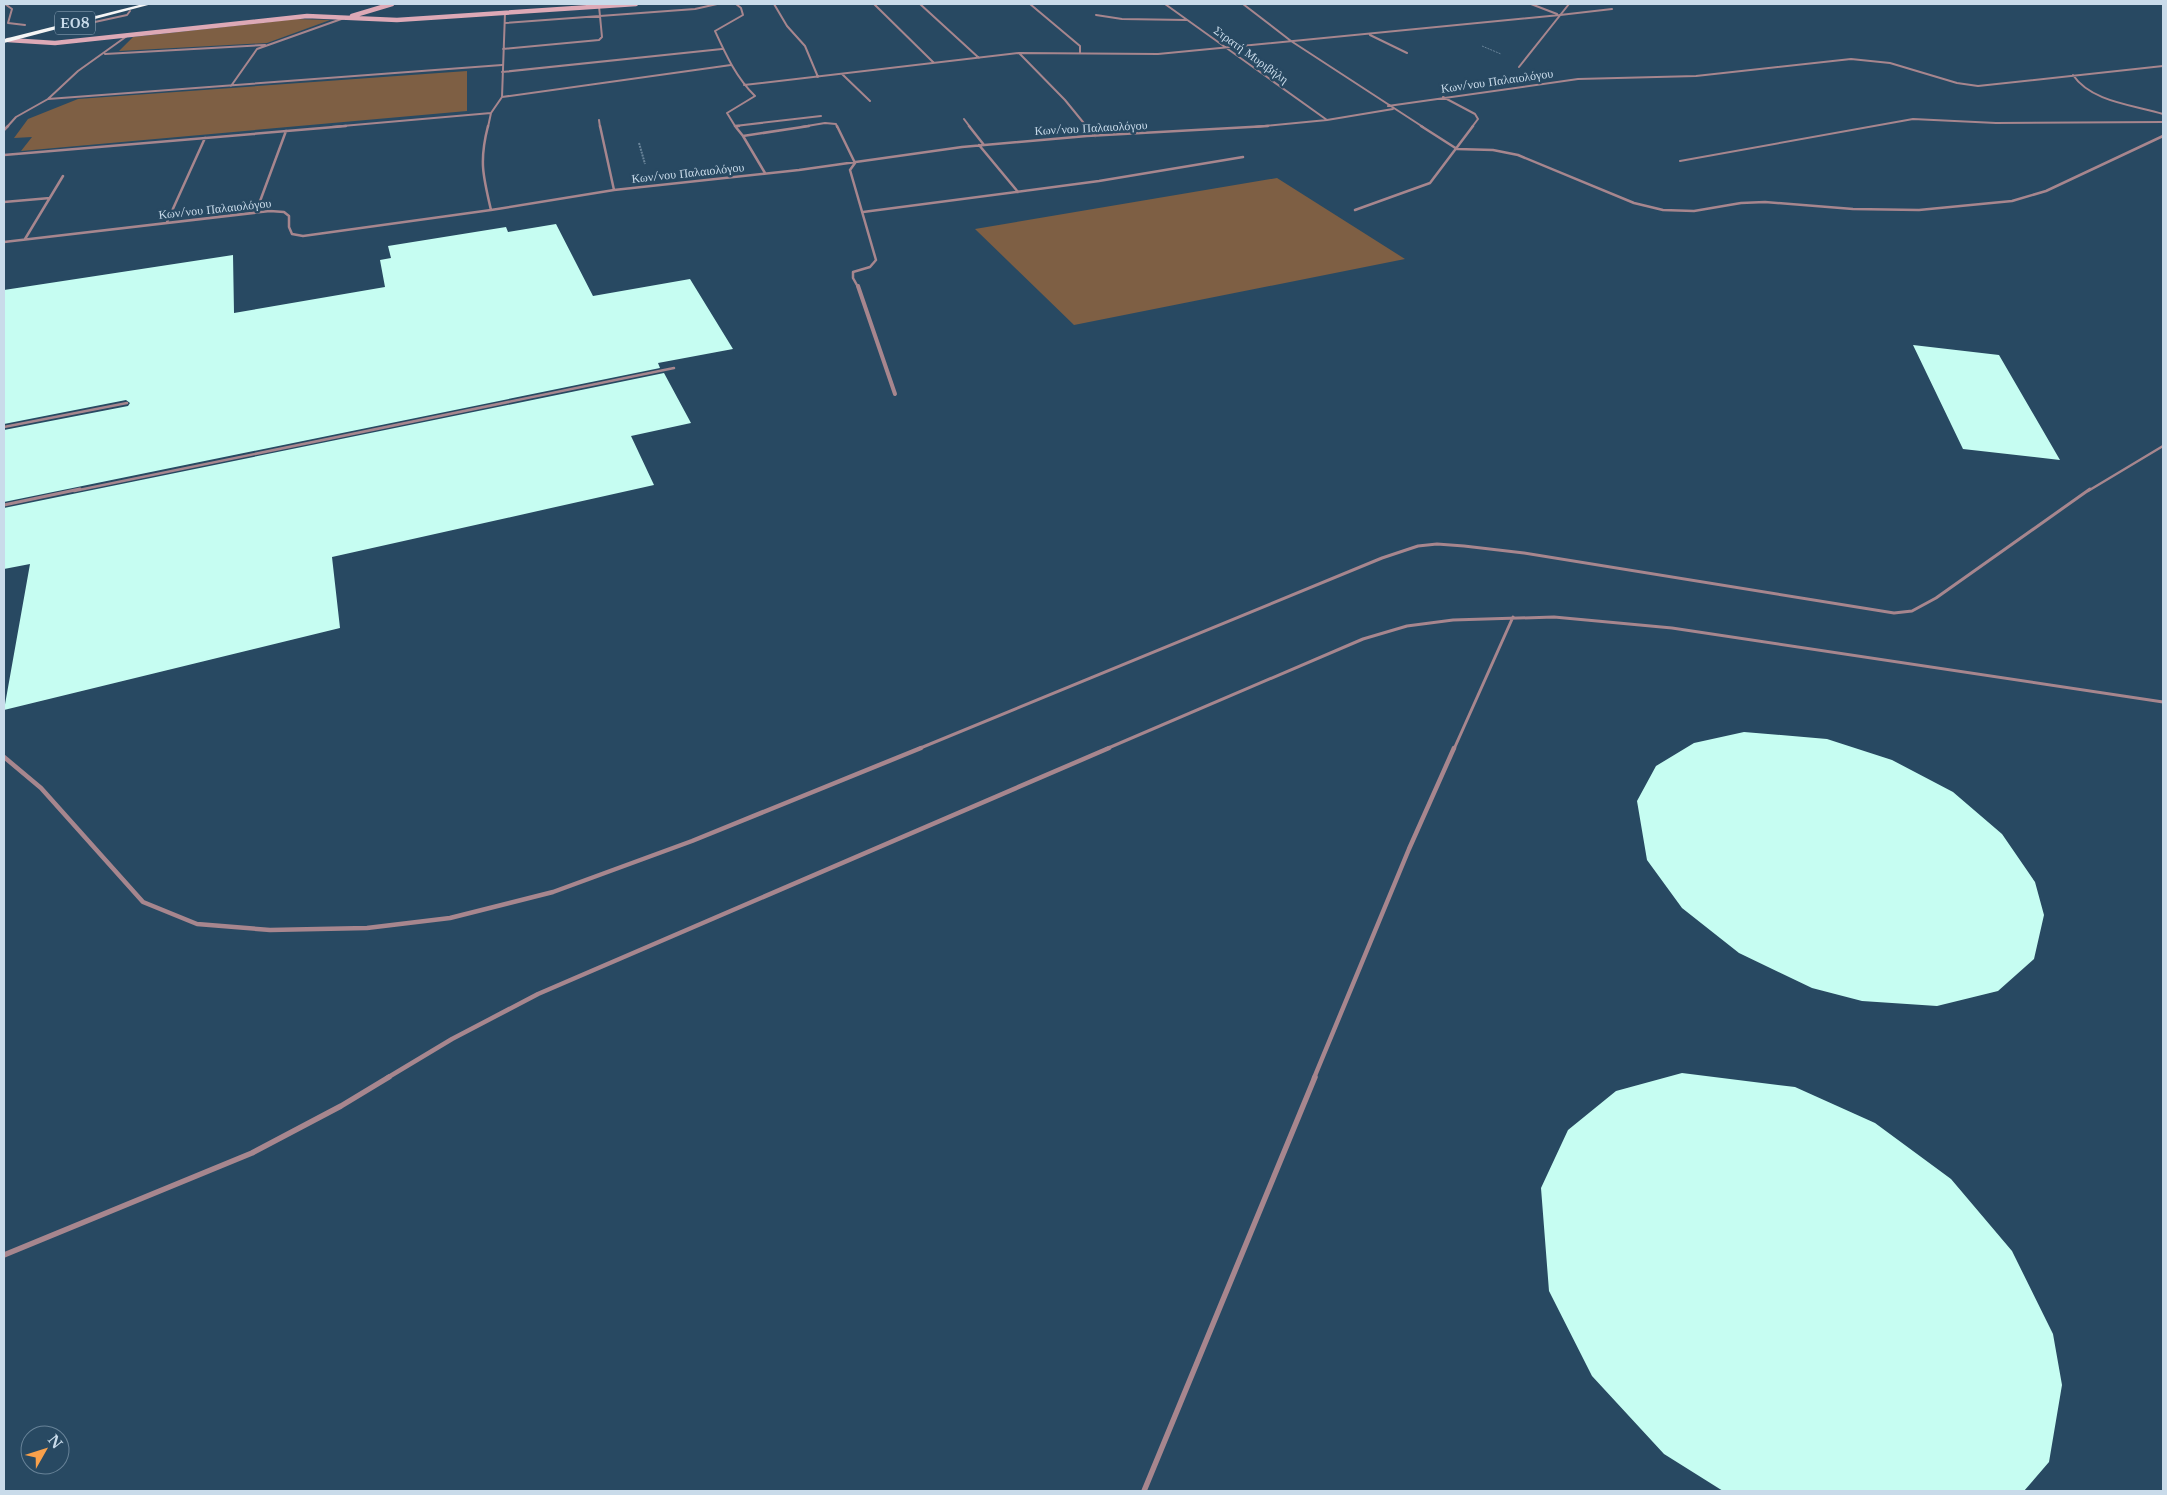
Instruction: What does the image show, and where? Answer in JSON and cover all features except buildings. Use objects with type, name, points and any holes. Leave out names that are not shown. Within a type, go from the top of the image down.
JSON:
[{"type":"highway","name":"ΕΟ8","points":[[6,41],[149,4]]},
{"type":"highway","name":"ΕΟ8","points":[[4,31],[34,23]]},
{"type":"street","points":[[231,86],[252,52],[265,45],[392,4]]},
{"type":"street","points":[[551,4],[555,10]]},
{"type":"street","points":[[6,41],[55,43],[290,17],[347,17],[397,20],[636,4]]},
{"type":"street","points":[[505,23],[695,9],[717,4]]},
{"type":"street","points":[[736,4],[741,8],[743,15],[715,31],[731,65],[744,85],[755,96],[727,112],[766,173]]},
{"type":"street","points":[[774,4],[787,26],[805,46],[818,77]]},
{"type":"street","points":[[874,4],[934,63]]},
{"type":"street","points":[[920,4],[979,58]]},
{"type":"street","points":[[1030,4],[1080,46],[1080,53]]},
{"type":"street","name":"Στρατή Μυριβήλη","points":[[1165,4],[1327,120]]},
{"type":"street","points":[[1243,4],[1291,41],[1388,106],[1457,149],[1493,150],[1518,155],[1609,191],[1634,203],[1663,210],[1694,211],[1741,203],[1765,202],[1853,209],[1919,210],[1959,208],[2033,196],[2101,167],[2163,136]]},
{"type":"street","points":[[1532,4],[1560,15]]},
{"type":"street","points":[[1519,67],[1569,4]]},
{"type":"street","points":[[503,49],[595,41],[602,37],[598,25],[601,16],[599,6]]},
{"type":"street","points":[[491,210],[482,170],[482,150],[491,113],[502,97],[505,13]]},
{"type":"street","points":[[1096,15],[1122,19],[1187,20]]},
{"type":"street","points":[[744,85],[1019,54],[1158,54],[1560,15]]},
{"type":"street","points":[[1370,34],[1407,53]]},
{"type":"street","points":[[4,130],[10,122],[48,99],[78,71],[127,36]]},
{"type":"street","points":[[104,54],[265,45]]},
{"type":"street","points":[[502,72],[722,49]]},
{"type":"street","points":[[1019,54],[1065,100],[1095,136]]},
{"type":"street","name":"Κων/νου Παλαιολόγου","points":[[1388,106],[1578,79],[1696,76],[1853,59],[1887,62],[1960,84],[1978,86],[2163,66]]},
{"type":"street","points":[[48,99],[502,65]]},
{"type":"street","points":[[502,97],[731,65]]},
{"type":"street","points":[[842,74],[870,101]]},
{"type":"street","points":[[2073,75],[2080,85],[2095,93],[2163,114]]},
{"type":"street","points":[[1355,210],[1430,183],[1457,149],[1478,119],[1475,114],[1443,97]]},
{"type":"street","name":"Κων/νου Παλαιολόγου","points":[[4,242],[256,212],[284,212],[290,216],[289,227],[292,234],[303,236],[491,210],[614,190],[855,163],[980,145],[1095,136],[1229,129],[1327,120],[1393,109]]},
{"type":"street","points":[[4,154],[491,113]]},
{"type":"street","points":[[735,126],[821,116]]},
{"type":"street","points":[[964,119],[984,145]]},
{"type":"street","points":[[599,120],[614,190]]},
{"type":"street","points":[[4,122],[10,122]]},
{"type":"street","points":[[743,136],[825,123],[836,124],[855,163],[850,170],[876,260],[870,267],[853,272],[853,278],[858,286],[895,394]]},
{"type":"street","points":[[256,212],[286,131]]},
{"type":"street","points":[[167,222],[205,138]]},
{"type":"street","points":[[980,145],[1018,192]]},
{"type":"street","points":[[862,212],[1099,181],[1244,157]]},
{"type":"street","points":[[25,239],[62,176]]},
{"type":"street","points":[[4,202],[50,198]]},
{"type":"lane","points":[[5,4],[12,10],[8,23],[25,25]]},
{"type":"lane","points":[[1560,15],[1612,9]]},
{"type":"lane","points":[[81,25],[93,24],[128,15],[130,11]]},
{"type":"lane","points":[[1680,160],[1913,119],[1996,123],[2163,122]]},
{"type":"lane","points":[[4,505],[674,368]]},
{"type":"lane","points":[[4,427],[127,403]]},
{"type":"lane","points":[[4,757],[42,788],[143,902],[197,924],[270,930],[368,928],[450,918],[553,892],[692,841],[1154,654],[1382,558],[1418,546],[1437,544],[1524,553],[1894,613],[1912,611],[1936,598],[2081,495],[2163,446]]},
{"type":"lane","points":[[1144,1491],[1409,849],[1513,617]]},
{"type":"lane","points":[[4,1255],[252,1153],[341,1106],[452,1039],[538,994],[1363,639],[1407,626],[1453,620],[1554,617],[1672,628],[2163,702]]},
{"type":"shaded area","points":[[296,19],[330,20],[267,43],[119,51],[133,37]]},
{"type":"shaded area","points":[[467,71],[467,111],[21,151],[32,137],[14,138],[28,119],[78,99]]},
{"type":"shaded area","points":[[1277,178],[1405,259],[1074,325],[975,229]]}]
